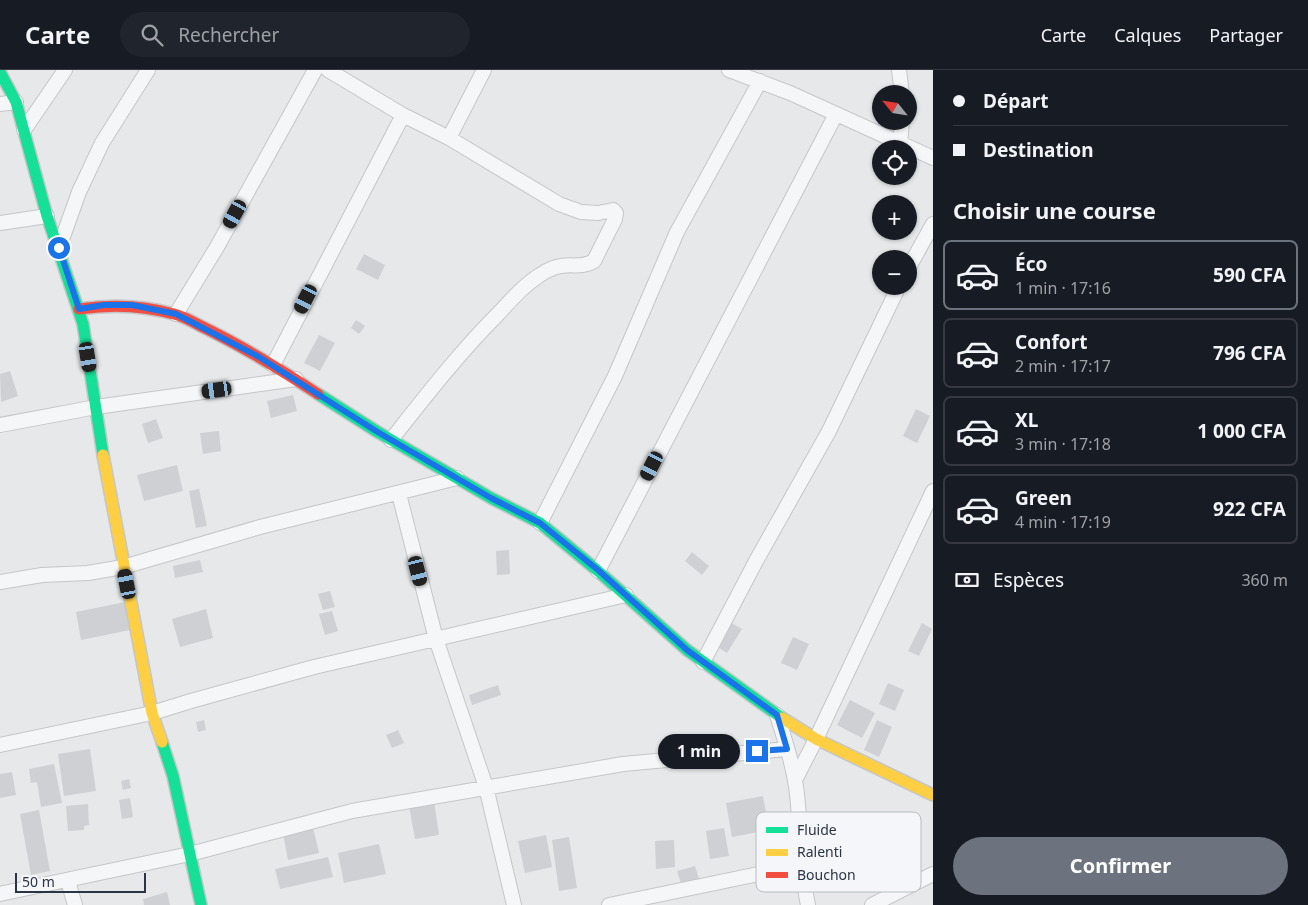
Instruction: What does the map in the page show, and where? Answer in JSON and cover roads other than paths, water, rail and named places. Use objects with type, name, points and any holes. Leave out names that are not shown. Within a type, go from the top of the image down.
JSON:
[{"type":"street","points":[[24,130],[65,70]]},
{"type":"street","points":[[59,248],[79,192],[102,144],[148,70]]},
{"type":"street","points":[[176,314],[217,246],[315,70]]},
{"type":"street","points":[[328,70],[403,115],[449,138],[558,204],[581,212],[598,213],[613,210],[616,213],[615,219],[594,261],[589,265],[561,266],[550,269],[538,276],[514,297],[475,336],[391,440]]},
{"type":"street","points":[[449,138],[484,70]]},
{"type":"street","points":[[729,70],[790,93],[891,140]]},
{"type":"street","points":[[899,70],[901,85]]},
{"type":"street","points":[[0,72],[16,102],[47,216],[83,324],[106,471],[152,713],[172,776],[201,905]]},
{"type":"street","points":[[540,523],[615,376],[677,232],[760,81]]},
{"type":"street","points":[[0,104],[16,102]]},
{"type":"street","points":[[598,570],[836,114]]},
{"type":"street","points":[[272,365],[403,115]]},
{"type":"street","points":[[917,151],[933,158]]},
{"type":"street","points":[[0,223],[47,216]]},
{"type":"street","points":[[917,253],[933,224]]},
{"type":"street","points":[[703,662],[756,561],[829,431],[895,295]]},
{"type":"street","points":[[79,309],[104,305],[132,305],[176,314],[232,342],[296,379],[391,440],[540,523],[598,570],[703,662],[777,715],[816,740],[933,795]]},
{"type":"street","points":[[0,425],[96,407],[296,379]]},
{"type":"street","points":[[0,582],[42,576],[88,573],[124,566],[260,527],[399,494],[457,478]]},
{"type":"street","points":[[795,780],[816,740],[933,491]]},
{"type":"street","points":[[399,494],[436,639],[486,787],[514,905]]},
{"type":"street","points":[[0,744],[152,713],[314,667],[626,595]]},
{"type":"street","points":[[777,715],[795,780],[798,812]]},
{"type":"street","points":[[0,894],[190,854],[352,811],[623,764],[787,749]]},
{"type":"street","points":[[921,880],[933,874]]},
{"type":"street","points":[[609,905],[756,875]]},
{"type":"street","points":[[68,881],[75,905]]},
{"type":"street","points":[[806,892],[808,905]]},
{"type":"street","points":[[872,905],[895,892]]}]
